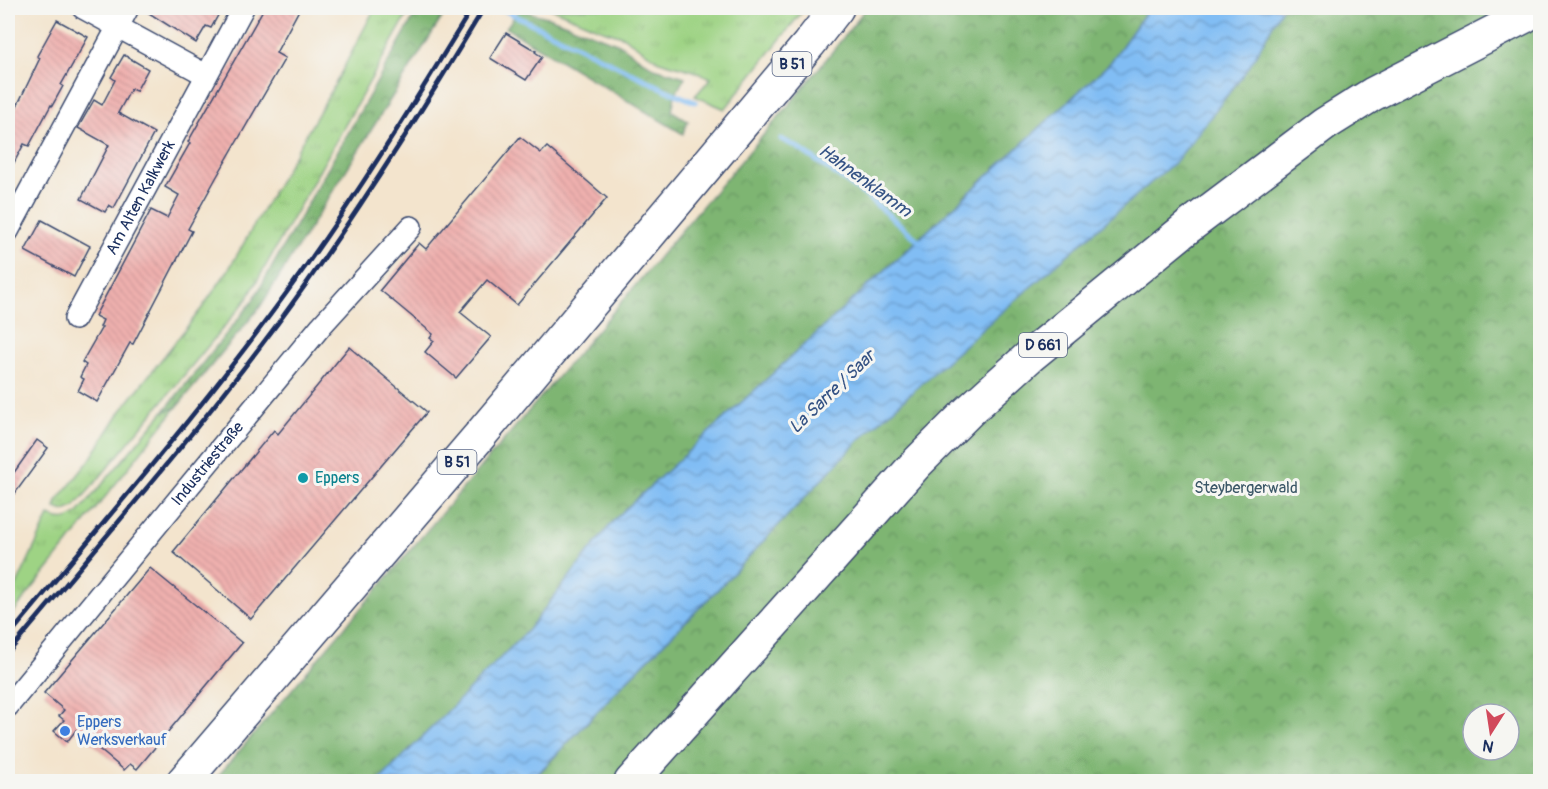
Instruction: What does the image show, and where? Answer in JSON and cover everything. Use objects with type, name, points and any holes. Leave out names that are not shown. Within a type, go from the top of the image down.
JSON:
[{"type":"main road","name":"B 51","points":[[183,782],[474,442],[837,8]]},
{"type":"main road","name":"D 661","points":[[630,782],[917,463],[969,411],[1030,356],[1188,227],[1325,124],[1373,94],[1537,8]]},
{"type":"street","points":[[83,8],[123,17],[206,75]]},
{"type":"street","name":"Am Alten Kalkwerk","points":[[75,320],[243,8]]},
{"type":"street","points":[[8,231],[123,17]]},
{"type":"street","name":"Industriestraße","points":[[8,706],[298,353],[411,227]]},
{"type":"green space","points":[[375,8],[411,8],[247,299],[74,507],[65,511],[55,508],[57,501],[89,461],[120,412],[202,308],[229,269],[334,86]]},
{"type":"green space","points":[[419,8],[448,8],[260,307],[176,408],[164,411],[252,302]]},
{"type":"green space","points":[[550,8],[805,8],[725,109],[695,96],[711,78],[659,61],[622,36]]},
{"type":"green space","points":[[866,8],[1149,8],[1110,63],[615,519],[528,630],[379,781],[213,782],[789,105]]},
{"type":"green space","name":"Steybergerwald","points":[[1282,8],[1540,8],[1540,781],[531,782],[860,439],[990,322],[1249,67]]},
{"type":"green space","points":[[519,10],[551,18],[619,44],[654,68],[685,77],[675,95],[672,111],[688,121],[683,134],[506,28]]},
{"type":"green space","points":[[176,408],[8,619],[8,600],[49,516],[64,519],[71,518],[78,513],[164,411]]},
{"type":"water","name":"La Sarre / Saar","points":[[1149,8],[1282,8],[1249,67],[1177,160],[990,322],[860,439],[531,781],[379,781],[528,630],[615,519],[1110,63]]},
{"type":"building","points":[[141,8],[222,8],[211,28],[206,26],[196,43]]},
{"type":"building","points":[[264,8],[300,8],[276,53],[285,58],[188,229],[192,231],[133,344],[130,343],[97,402],[78,391],[84,379],[80,377],[86,365],[82,362],[102,327],[100,327],[103,320],[95,316],[151,210],[167,218],[179,195],[165,187]]},
{"type":"building","points":[[57,20],[88,37],[29,146],[24,144],[8,174],[8,125],[40,58],[37,56]]},
{"type":"building","points":[[506,33],[542,57],[526,80],[490,58]]},
{"type":"building","points":[[124,55],[148,69],[136,91],[131,89],[118,113],[154,133],[114,208],[109,205],[105,212],[81,199],[109,145],[78,128],[94,100],[102,105],[115,80],[111,77]]},
{"type":"building","points":[[520,137],[541,153],[547,147],[607,198],[517,305],[487,280],[460,312],[491,337],[456,378],[425,352],[434,341],[430,338],[433,334],[380,290],[419,243],[426,249]]},
{"type":"building","points":[[42,220],[90,246],[74,277],[25,251]]},
{"type":"building","name":"Eppers","points":[[349,347],[427,412],[251,619],[173,552],[274,430],[278,434]]},
{"type":"building","points":[[37,440],[48,448],[8,503],[8,481]]},
{"type":"building","points":[[150,568],[242,643],[137,769],[130,764],[124,770],[76,730],[67,742],[54,731],[64,720],[59,716],[64,710],[44,693]]},
{"type":"waterway","name":"Hahnenklamm","points":[[506,11],[695,102]]},
{"type":"waterway","name":"Hahnenklamm","points":[[781,139],[797,147],[865,195],[924,245]]},
{"type":"railway","points":[[8,637],[154,462],[261,327],[319,248],[364,180],[472,8]]},
{"type":"railway","points":[[8,653],[179,449],[278,323],[385,168],[484,8]]},
{"type":"place","name":"Eppers","points":[[303,478]]},
{"type":"place","name":"Eppers Werksverkauf","points":[[65,731]]}]
